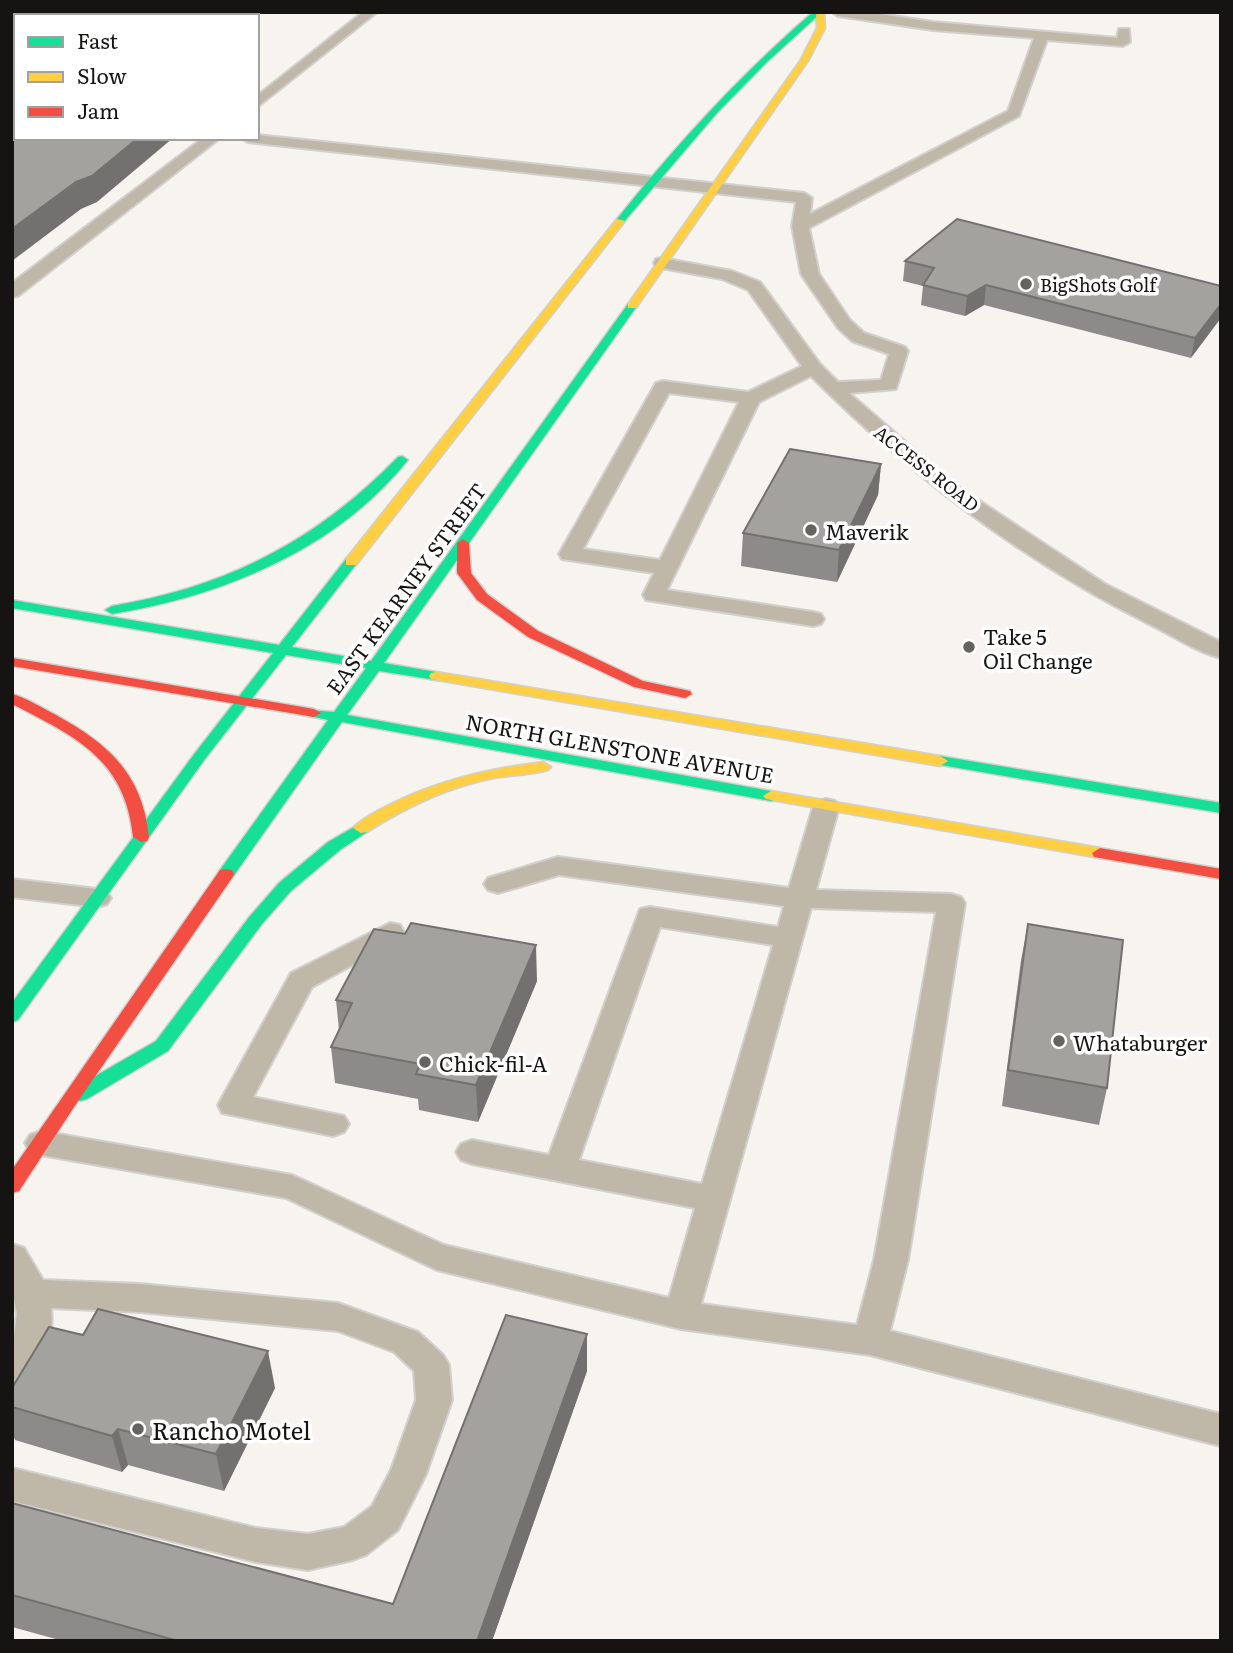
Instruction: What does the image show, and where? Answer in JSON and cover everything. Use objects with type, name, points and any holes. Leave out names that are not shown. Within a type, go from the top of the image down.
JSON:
[{"type":"main road","name":"EAST KEARNEY STREET","points":[[12,1016],[141,836],[282,649],[631,207],[706,118],[766,55],[819,12]]},
{"type":"main road","name":"EAST KEARNEY STREET","points":[[12,1186],[67,1102],[374,663],[463,543],[804,61],[821,28],[819,12]]},
{"type":"main road","points":[[568,261],[631,207]]},
{"type":"main road","points":[[61,612],[138,607],[173,599],[268,563],[338,524],[370,496],[409,451]]},
{"type":"main road","points":[[463,543],[464,573],[482,597],[533,634],[639,684],[705,697]]},
{"type":"main road","name":"NORTH GLENSTONE AVENUE","points":[[12,604],[1221,808]]},
{"type":"main road","name":"NORTH GLENSTONE AVENUE","points":[[12,662],[338,716],[826,807],[1221,874]]},
{"type":"main road","points":[[12,698],[84,738],[119,771],[134,793],[140,809],[141,836]]},
{"type":"main road","points":[[67,1102],[162,1046],[256,920],[285,887],[334,846],[389,810],[445,785],[497,771],[544,767],[633,771]]},
{"type":"lane","points":[[259,101],[371,12]]},
{"type":"lane","points":[[838,12],[933,26],[1123,41],[1124,32]]},
{"type":"lane","points":[[800,226],[1014,113],[1042,35]]},
{"type":"lane","points":[[259,139],[804,198],[800,226],[810,274],[844,324],[858,337],[899,351],[889,385],[835,388]]},
{"type":"lane","points":[[12,292],[210,140]]},
{"type":"lane","name":"ACCESS ROAD","points":[[662,263],[726,275],[754,286],[813,368],[860,414],[947,488],[1097,589],[1221,651]]},
{"type":"lane","points":[[668,568],[570,554],[663,387],[751,398],[813,368]]},
{"type":"lane","points":[[751,398],[654,595],[813,619]]},
{"type":"lane","points":[[681,1315],[826,807]]},
{"type":"lane","points":[[498,884],[558,866],[800,899],[951,903],[891,1260],[870,1341]]},
{"type":"lane","points":[[12,888],[97,898]]},
{"type":"lane","points":[[560,1169],[650,916],[788,938]]},
{"type":"lane","points":[[333,1125],[233,1105],[301,980],[390,932]]},
{"type":"lane","points":[[41,1143],[292,1187],[438,1257],[681,1315],[870,1341],[1221,1430]]},
{"type":"lane","points":[[472,1152],[714,1199]]},
{"type":"lane","points":[[12,1257],[30,1293],[36,1322],[26,1368],[12,1393]]},
{"type":"lane","points":[[12,1484],[256,1545],[308,1552],[353,1543],[385,1518],[408,1474],[433,1400],[431,1365],[407,1342],[338,1317],[152,1299],[30,1293]]},
{"type":"building","points":[[12,12],[60,14],[14,14],[14,140],[136,140],[92,176],[76,182],[12,229]]},
{"type":"building","name":"BigShots Golf","points":[[957,219],[1221,286],[1221,304],[1195,338],[986,285],[967,296],[923,285],[934,268],[905,261]]},
{"type":"building","points":[[790,449],[881,464],[839,550],[743,533]]},
{"type":"building","name":"Chick-fil-A","points":[[411,923],[536,945],[476,1085],[416,1074],[420,1064],[331,1047],[352,1003],[336,1000],[374,929],[405,934]]},
{"type":"building","name":"Whataburger","points":[[1028,924],[1123,940],[1107,1088],[1008,1070]]},
{"type":"building","points":[[98,1309],[268,1351],[216,1454],[118,1429],[112,1436],[12,1407],[12,1388],[49,1327],[83,1335]]},
{"type":"building","points":[[506,1315],[587,1334],[477,1641],[178,1641],[12,1595],[12,1503],[393,1604]]},
{"type":"traffic: fast","points":[[620,221],[738,85],[818,12]]},
{"type":"traffic: fast","points":[[226,874],[632,306]]},
{"type":"traffic: fast","points":[[112,610],[193,593],[271,561],[342,516],[402,460]]},
{"type":"traffic: fast","points":[[12,1016],[200,756],[351,562]]},
{"type":"traffic: fast","points":[[12,604],[436,676]]},
{"type":"traffic: fast","points":[[314,713],[771,796]]},
{"type":"traffic: fast","points":[[940,761],[1221,808]]},
{"type":"traffic: fast","points":[[80,1094],[162,1046],[256,920],[285,887],[334,846],[361,828]]},
{"type":"traffic: slow","points":[[632,306],[804,61],[821,28],[820,12]]},
{"type":"traffic: slow","points":[[351,562],[620,221]]},
{"type":"traffic: slow","points":[[436,676],[940,761]]},
{"type":"traffic: slow","points":[[361,828],[404,803],[448,786],[494,774],[543,767]]},
{"type":"traffic: slow","points":[[771,796],[1100,853]]},
{"type":"traffic: jam","points":[[463,543],[464,573],[482,597],[533,634],[639,684],[685,694]]},
{"type":"traffic: jam","points":[[12,662],[314,713]]},
{"type":"traffic: jam","points":[[12,698],[79,736],[116,768],[130,788],[138,810],[141,837]]},
{"type":"traffic: jam","points":[[1100,853],[1221,874]]},
{"type":"traffic: jam","points":[[12,1186],[67,1102],[226,874]]},
{"type":"place","name":"BigShots Golf","points":[[1026,284]]},
{"type":"place","name":"Maverik","points":[[811,530]]},
{"type":"place","name":"Take 5 Oil Change","points":[[969,647]]},
{"type":"place","name":"Whataburger","points":[[1059,1041]]},
{"type":"place","name":"Chick-fil-A","points":[[425,1062]]},
{"type":"place","name":"Rancho Motel","points":[[138,1429]]}]
